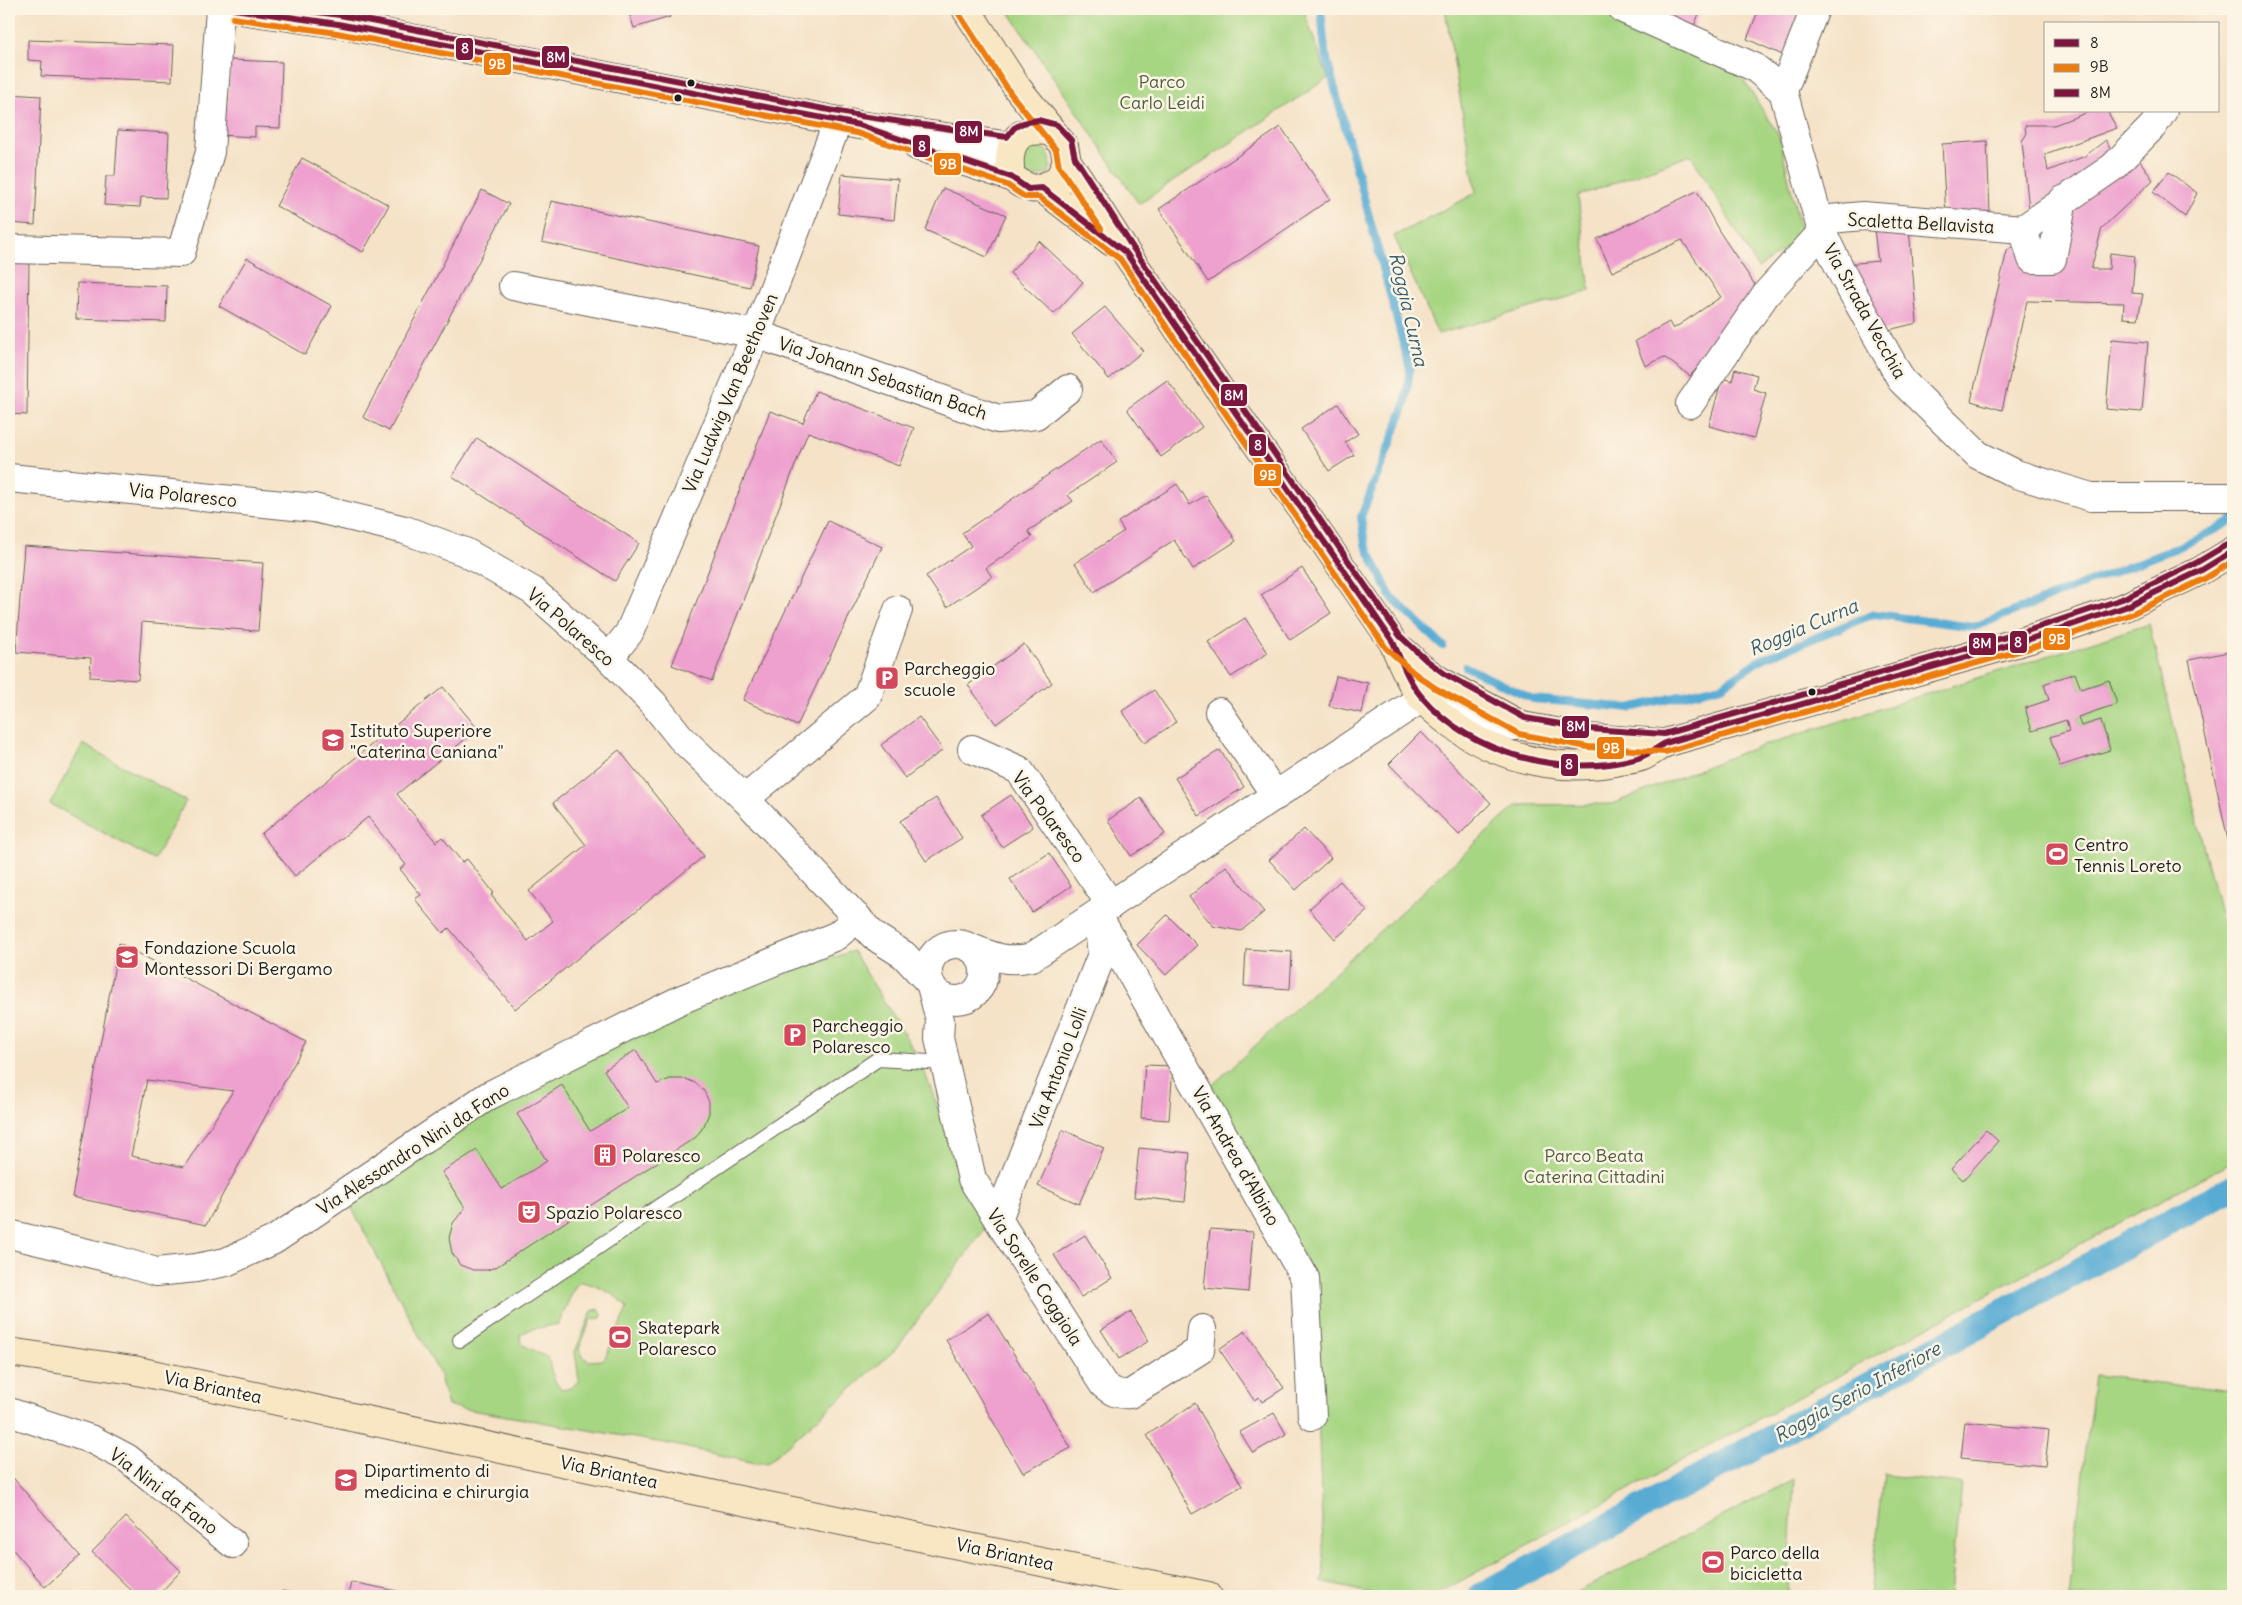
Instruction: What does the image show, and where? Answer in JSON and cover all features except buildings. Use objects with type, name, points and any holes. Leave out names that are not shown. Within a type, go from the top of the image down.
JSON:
[{"type":"street","points":[[9,249],[181,253],[210,152],[220,9]]},
{"type":"street","points":[[234,9],[338,24],[848,123],[1016,140],[1027,131],[1038,129],[1052,132]]},
{"type":"street","points":[[966,9],[1018,90],[1064,146],[1067,162],[1126,253],[1393,642],[1463,732],[1496,749],[1528,761],[1557,766],[1594,766],[1642,756],[1664,743],[2030,639],[2116,611],[2200,571],[2233,551]]},
{"type":"street","points":[[1622,9],[1754,67],[1783,91],[1815,9]]},
{"type":"street","points":[[1011,177],[1008,159],[1016,140],[1018,90]]},
{"type":"street","name":"Via Strada Vecchia","points":[[1783,91],[1821,226],[1845,279],[1902,381],[1978,455],[2016,474],[2092,497],[2229,497]]},
{"type":"street","points":[[2064,200],[2052,259],[2032,259],[2023,229],[2064,200],[2113,167],[2153,126],[2162,112]]},
{"type":"street","points":[[848,123],[1011,177],[1028,189],[1042,188],[1058,181],[1067,162]]},
{"type":"street","name":"Via Ludwig Van Beethoven","points":[[609,658],[629,633],[848,123]]},
{"type":"street","points":[[1042,188],[1126,253]]},
{"type":"street","name":"Scaletta Bellavista","points":[[1821,226],[1863,216],[2023,229]]},
{"type":"street","points":[[1690,404],[1766,294],[1821,226]]},
{"type":"street","name":"Via Johann Sebastian Bach","points":[[513,286],[756,334],[998,419],[1036,415],[1068,389]]},
{"type":"street","name":"Via Polaresco","points":[[9,478],[314,508],[405,530],[465,552],[533,591],[609,658],[653,703],[681,738],[745,799],[874,936],[904,955],[936,992],[950,1000],[958,1001],[970,997]]},
{"type":"street","points":[[745,799],[867,698],[898,610]]},
{"type":"street","points":[[1431,690],[1460,710],[1502,727],[1522,726],[1590,738],[1664,743]]},
{"type":"street","points":[[970,997],[1276,796],[1431,690]]},
{"type":"street","points":[[1219,712],[1276,796]]},
{"type":"street","name":"Via Polaresco","points":[[972,749],[1019,770],[1104,910]]},
{"type":"street","name":"Via Antonio Lolli","points":[[998,1219],[1102,954],[1104,910]]},
{"type":"street","name":"Via Andrea d'Albino","points":[[1104,910],[1305,1278],[1312,1416]]},
{"type":"street","name":"Via Alessandro Nini da Fano","points":[[9,1234],[113,1258],[156,1272],[196,1268],[226,1262],[274,1240],[488,1096],[680,1000],[836,936],[858,918]]},
{"type":"street","name":"Via Polaresco","points":[[883,942],[904,950],[915,951],[960,946]]},
{"type":"street","points":[[931,984],[928,971],[934,954],[960,946],[999,960],[1016,961],[1032,957]]},
{"type":"street","points":[[942,1051],[951,1012],[979,990],[983,983],[984,968],[981,958],[960,946]]},
{"type":"street","name":"Via Sorelle Coggiola","points":[[931,984],[940,1020],[942,1051],[972,1179],[1103,1384],[1119,1395],[1130,1394],[1200,1350],[1202,1329]]},
{"type":"street","name":"Via Briantea","points":[[10,1350],[133,1370],[724,1496],[1208,1596]]},
{"type":"street","name":"Via Nini da Fano","points":[[9,1412],[86,1437],[127,1458],[233,1544]]},
{"type":"lane","points":[[460,1340],[878,1059],[942,1051]]},
{"type":"green space","name":"Parco Carlo Leidi","points":[[1007,9],[1303,9],[1328,78],[1139,204]]},
{"type":"green space","points":[[1445,9],[1599,9],[1741,76],[1779,136],[1802,237],[1758,268],[1691,155],[1578,196],[1590,291],[1438,334],[1394,236],[1476,193]]},
{"type":"green space","points":[[1033,146],[1047,151],[1051,163],[1049,173],[1028,179],[1017,161],[1027,148]]},
{"type":"green space","name":"Parco Beata Caterina Cittadini","points":[[2149,624],[2233,967],[2233,1161],[1433,1596],[1383,1596],[1321,1582],[1324,1573],[1313,1273],[1208,1089],[1517,805],[1612,804],[1746,751]],"holes":[[[2075,673],[2081,689],[2109,680],[2116,704],[2078,717],[2081,726],[2101,720],[2110,750],[2060,766],[2050,737],[2069,731],[2066,720],[2033,731],[2025,708],[2049,700],[2044,684]]]},
{"type":"green space","points":[[83,744],[186,801],[154,860],[50,804]]},
{"type":"green space","name":"Spazio Polaresco","points":[[853,951],[920,1060],[984,1230],[896,1349],[767,1463],[755,1463],[670,1444],[448,1406],[439,1373],[348,1201],[485,1113],[686,1005]],"holes":[[[580,1282],[614,1296],[627,1309],[606,1356],[602,1360],[589,1361],[584,1358],[579,1349],[591,1319],[601,1318],[602,1314],[598,1309],[592,1311],[575,1352],[579,1380],[572,1387],[561,1388],[554,1379],[548,1358],[521,1344],[520,1335],[529,1330],[558,1324],[575,1287]]]},
{"type":"green space","points":[[2095,1375],[2233,1392],[2233,1596],[2068,1596]]},
{"type":"green space","points":[[1884,1475],[1961,1483],[1950,1596],[1870,1596]]},
{"type":"green space","name":"Parco della bicicletta","points":[[1794,1479],[1788,1596],[1570,1596]]},
{"type":"waterway","name":"Roggia Curna","points":[[1321,9],[1325,52],[1410,369],[1405,405],[1361,517],[1365,544],[1391,597],[1443,646]]},
{"type":"waterway","name":"Roggia Curna","points":[[1466,667],[1533,699],[1630,708],[1722,686],[1760,660],[1874,614],[1974,627],[2179,547],[2229,523],[2233,518]]},
{"type":"waterway","name":"Roggia Serio Inferiore","points":[[1480,1596],[2233,1187]]},
{"type":"transit line","name":"8","points":[[234,9],[338,24],[859,125],[1011,177],[1028,189],[1042,188],[1126,253],[1393,642],[1409,677],[1421,696],[1441,716],[1465,734],[1492,747],[1521,757],[1551,763],[1581,765],[1610,764],[1638,758],[1665,743],[2030,639],[2125,607],[2200,571],[2233,551]]},
{"type":"transit line","name":"8M","points":[[294,9],[340,15],[860,116],[1007,137],[1014,128],[1023,123],[1038,120],[1057,125],[1071,140],[1075,158],[1133,248],[1400,636],[1426,660],[1445,674],[1525,718],[1590,729],[1664,734],[2027,631],[2122,599],[2196,563],[2228,544]]},
{"type":"transit line","name":"9B","points":[[959,14],[1011,94],[1056,150],[1059,166],[1101,229]]},
{"type":"transit line","name":"9B","points":[[233,18],[337,33],[857,133],[1007,185],[1025,197],[1039,197],[1120,259],[1386,648],[1414,673],[1435,688],[1519,734],[1588,747],[1665,752],[2033,647],[2129,615],[2204,579],[2233,561]]},
{"type":"place","name":"Parcheggio scuole","points":[[887,678]]},
{"type":"place","name":"Istituto Superiore \"Caterina Caniana\"","points":[[333,740]]},
{"type":"place","name":"Centro Tennis Loreto","points":[[2057,854]]},
{"type":"place","name":"Fondazione Scuola Montessori Di Bergamo","points":[[127,957]]},
{"type":"place","name":"Parcheggio Polaresco","points":[[795,1035]]},
{"type":"place","name":"Polaresco","points":[[605,1155]]},
{"type":"place","name":"Spazio Polaresco","points":[[529,1212]]},
{"type":"place","name":"Skatepark Polaresco","points":[[620,1337]]},
{"type":"place","name":"Dipartimento di medicina e chirurgia","points":[[346,1480]]},
{"type":"place","name":"Parco della bicicletta","points":[[1713,1562]]}]
